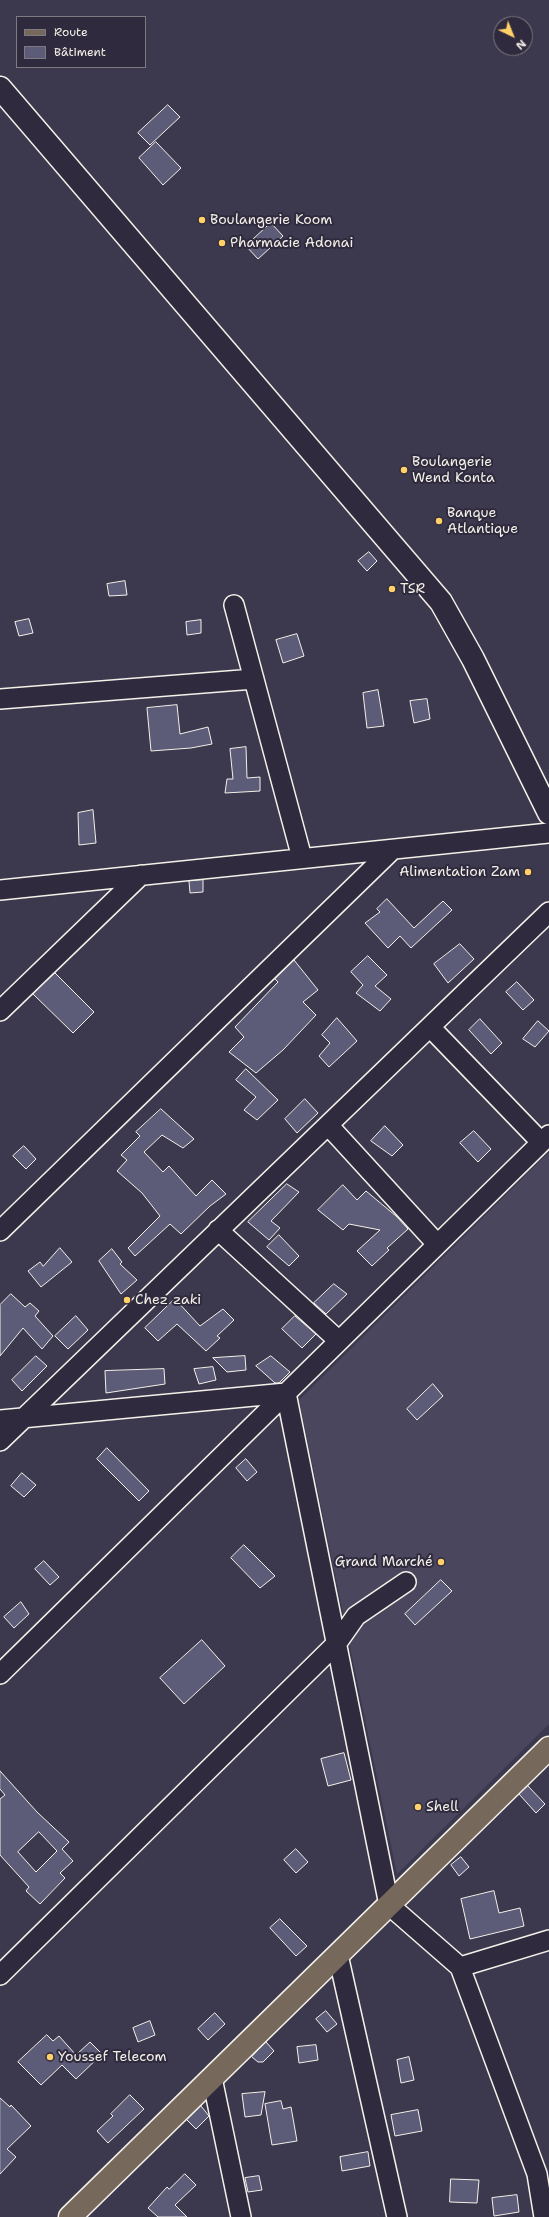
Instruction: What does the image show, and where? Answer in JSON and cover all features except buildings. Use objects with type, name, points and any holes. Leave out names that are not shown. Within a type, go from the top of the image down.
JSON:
[{"type":"main road","points":[[0,88],[440,602],[473,659],[547,805]]},
{"type":"main road","points":[[70,2217],[549,1748]]},
{"type":"street","points":[[234,605],[302,858]]},
{"type":"street","points":[[0,699],[254,679]]},
{"type":"street","points":[[0,890],[549,833]]},
{"type":"street","points":[[0,1231],[392,850]]},
{"type":"street","points":[[0,1011],[141,875]]},
{"type":"street","points":[[0,1440],[549,912]]},
{"type":"street","points":[[0,1674],[545,1138],[430,1027]]},
{"type":"street","points":[[328,1124],[438,1244]]},
{"type":"street","points":[[218,1230],[338,1342]]},
{"type":"street","points":[[0,1420],[286,1393]]},
{"type":"street","points":[[286,1393],[389,1905],[460,1967],[537,2174],[544,2217]]},
{"type":"street","points":[[0,1974],[337,1643],[356,1616],[406,1582]]},
{"type":"street","points":[[460,1967],[549,1940]]},
{"type":"street","points":[[338,1955],[397,2217]]},
{"type":"street","points":[[212,2078],[241,2217]]},
{"type":"shaded area","name":"Grand Marché","points":[[549,1152],[549,1724],[397,1874],[299,1400]]},
{"type":"place","name":"Boulangerie Koom","points":[[202,220]]},
{"type":"place","name":"Pharmacie Adonai","points":[[222,243]]},
{"type":"place","name":"Boulangerie Wend Konta","points":[[404,470]]},
{"type":"place","name":"Banque Atlantique","points":[[439,521]]},
{"type":"place","name":"TSR","points":[[392,589]]},
{"type":"place","name":"Alimentation Zam","points":[[528,872]]},
{"type":"place","name":"Chez zaki","points":[[127,1300]]},
{"type":"place","name":"Grand Marché","points":[[441,1562]]},
{"type":"place","name":"Shell","points":[[418,1807]]},
{"type":"place","name":"Youssef Telecom","points":[[50,2057]]}]
